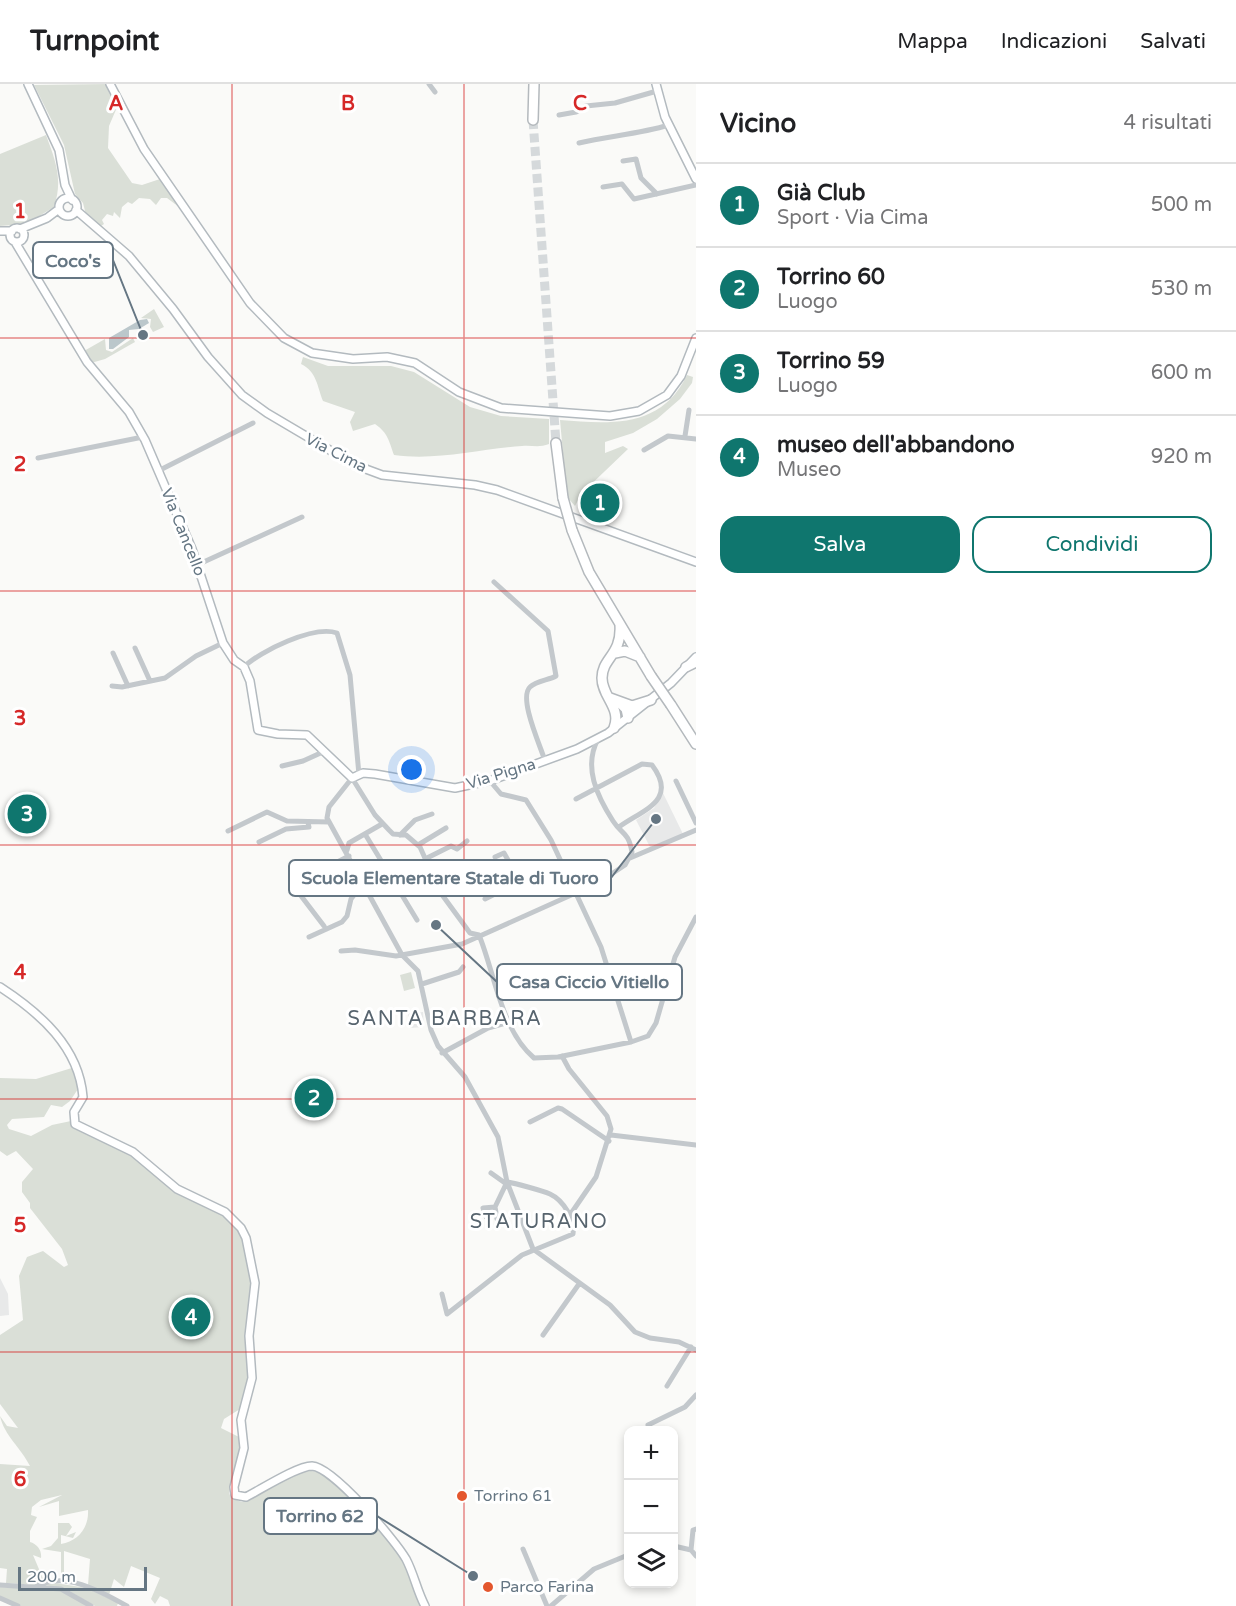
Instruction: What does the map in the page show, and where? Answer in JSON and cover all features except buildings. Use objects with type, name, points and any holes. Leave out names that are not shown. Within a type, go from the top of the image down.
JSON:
[{"type":"highway","points":[[533,120],[534,84]]},
{"type":"highway","points":[[556,443],[563,498],[572,530],[589,572],[651,676],[696,744]]},
{"type":"highway","points":[[620,623],[620,634],[615,653],[603,669],[602,678],[610,698],[618,707],[626,709],[628,718]]},
{"type":"highway","points":[[615,653],[625,651],[640,657]]},
{"type":"highway","points":[[686,667],[696,662]]},
{"type":"highway","points":[[618,707],[641,705],[651,700]]},
{"type":"highway","points":[[614,728],[618,707]]},
{"type":"highway","points":[[673,708],[696,726]]},
{"type":"street","name":"Via Cima","points":[[28,84],[59,150],[65,185],[72,200],[70,214]]},
{"type":"street","points":[[110,84],[144,149],[249,303],[284,338],[312,353],[332,357],[387,357],[415,363],[459,392],[501,408],[563,414],[624,414],[650,407],[672,391],[681,376],[696,338]]},
{"type":"street","points":[[429,84],[435,93]]},
{"type":"street","points":[[559,115],[576,112],[586,106],[615,103],[657,88],[669,125],[696,178]]},
{"type":"street","points":[[579,143],[669,125]]},
{"type":"street","points":[[623,161],[636,159],[641,178],[657,194]]},
{"type":"street","points":[[603,187],[622,184],[634,199],[696,185]]},
{"type":"street","name":"Via Cima","points":[[65,185],[60,205],[70,214],[108,236],[129,256],[173,309],[208,357],[242,395],[292,430],[355,465],[382,475],[475,484],[497,490],[696,562]]},
{"type":"street","points":[[0,231],[17,236],[47,218],[60,205],[72,200]]},
{"type":"street","points":[[47,218],[70,214]]},
{"type":"street","name":"Via Cancello","points":[[17,236],[20,251],[87,362],[129,412],[143,437],[197,565],[223,643],[234,660],[244,667],[255,697],[258,730],[278,734],[307,735],[355,776]]},
{"type":"street","points":[[685,436],[689,410]]},
{"type":"street","points":[[158,471],[253,423]]},
{"type":"street","points":[[644,450],[668,436],[685,436],[696,439]]},
{"type":"street","points":[[38,458],[123,439],[143,437]]},
{"type":"street","points":[[197,565],[302,517]]},
{"type":"street","points":[[494,582],[548,631],[556,676],[530,687],[526,693],[529,715],[545,761]]},
{"type":"street","points":[[244,667],[253,658],[294,639],[324,632],[337,633],[350,675],[355,776],[382,824],[393,834],[406,836],[418,845],[445,898],[470,933],[479,935]]},
{"type":"street","points":[[112,686],[128,686],[165,678],[196,656],[223,643]]},
{"type":"street","points":[[135,648],[150,681]]},
{"type":"street","points":[[113,653],[128,686]]},
{"type":"street","name":"Via Pigna","points":[[355,776],[375,774],[455,788],[490,781],[545,761],[614,728],[651,700],[696,657]]},
{"type":"street","points":[[599,737],[590,762],[597,789],[614,823],[628,835],[632,852],[630,858]]},
{"type":"street","points":[[282,766],[325,751]]},
{"type":"street","points":[[576,800],[613,778],[647,763],[655,770],[661,787],[658,801],[654,806],[619,827]]},
{"type":"street","points":[[355,776],[329,807],[329,822],[402,955],[416,966],[431,1030],[442,1053],[465,1077],[498,1137],[506,1183],[533,1249],[620,1314],[630,1329],[641,1335],[679,1342],[694,1349],[667,1386]]},
{"type":"street","points":[[490,781],[501,794],[521,797],[530,804],[561,861],[601,947],[631,1042]]},
{"type":"street","points":[[676,781],[696,823]]},
{"type":"street","points":[[228,831],[267,812],[287,821],[329,822]]},
{"type":"street","points":[[400,835],[415,820],[432,814]]},
{"type":"street","points":[[259,842],[286,829],[309,827],[308,823]]},
{"type":"street","points":[[348,853],[349,843],[382,824]]},
{"type":"street","points":[[418,845],[446,828]]},
{"type":"street","points":[[341,951],[402,955],[451,947],[489,933],[575,891],[599,882],[630,858],[696,830]]},
{"type":"street","points":[[365,834],[417,920]]},
{"type":"street","points":[[426,858],[451,846],[457,849],[467,841]]},
{"type":"street","points":[[324,926],[295,888],[300,881],[348,853]]},
{"type":"street","points":[[495,857],[504,853],[520,881]]},
{"type":"street","points":[[485,899],[561,861]]},
{"type":"street","points":[[309,937],[342,922],[347,916],[351,899],[363,883]]},
{"type":"street","points":[[479,935],[510,1022],[521,1045],[534,1058],[562,1056],[644,1039],[656,1023],[675,957],[696,917]]},
{"type":"street","points":[[422,984],[459,972],[463,967]]},
{"type":"street","points":[[0,987],[61,1038],[76,1062],[83,1096],[74,1112],[75,1124],[134,1152],[177,1189],[225,1212],[241,1228],[246,1238],[255,1283],[249,1336],[252,1378],[241,1420],[244,1448],[234,1487],[235,1495],[246,1497],[305,1467],[320,1468],[355,1499],[395,1543],[407,1562],[425,1606]]},
{"type":"street","points":[[442,1053],[488,1028],[510,1022]]},
{"type":"street","points":[[562,1056],[569,1069],[607,1116],[610,1138],[596,1177],[570,1215]]},
{"type":"street","points":[[530,1122],[562,1108],[610,1138],[696,1145]]},
{"type":"street","points":[[442,1294],[447,1314],[505,1267],[533,1249],[573,1234],[570,1215],[550,1194],[506,1183],[491,1173]]},
{"type":"street","points":[[503,1222],[497,1219],[495,1207],[506,1183]]},
{"type":"street","points":[[486,1217],[483,1208],[495,1207]]},
{"type":"street","points":[[543,1335],[579,1284]]},
{"type":"street","points":[[648,1425],[685,1407],[696,1395]]},
{"type":"street","points":[[691,1550],[693,1530],[696,1528]]},
{"type":"street","points":[[678,1547],[691,1550],[696,1556]]},
{"type":"street","points":[[523,1549],[549,1606],[594,1569],[624,1557]]},
{"type":"street","points":[[36,1587],[43,1583],[67,1581],[94,1590],[127,1606]]},
{"type":"street","points":[[0,1585],[61,1588],[91,1606]]},
{"type":"street","points":[[0,1598],[18,1606]]},
{"type":"shaded area","points":[[107,84],[118,105],[109,126],[108,148],[132,183],[142,185],[160,179],[176,197],[179,207],[167,198],[161,198],[156,205],[150,199],[139,198],[132,204],[128,202],[122,207],[120,218],[114,212],[113,216],[107,214],[101,226],[86,215],[83,203],[75,194],[64,145],[34,85]]},
{"type":"shaded area","points":[[46,135],[58,179],[54,207],[26,224],[0,226],[0,154]]},
{"type":"shaded area","points":[[154,309],[164,327],[153,332],[150,327],[151,319],[141,318]]},
{"type":"shaded area","points":[[147,319],[149,323],[139,329],[129,330],[129,337],[113,349],[109,349],[109,338],[140,320]]},
{"type":"shaded area","points":[[133,338],[135,342],[105,359],[91,363],[84,351],[105,339],[106,350],[112,352]]},
{"type":"shaded area","points":[[303,357],[328,366],[391,366],[414,372],[470,407],[501,416],[549,419],[549,444],[506,447],[442,456],[394,455],[389,441],[379,427],[375,424],[353,431],[350,422],[355,412],[323,401],[313,375],[301,364]]},
{"type":"shaded area","points":[[687,375],[693,377],[692,383],[680,399],[657,419],[633,433],[605,442],[605,453],[623,446],[628,449],[581,494],[575,506],[567,497],[560,420],[615,422],[649,414],[676,393]]},
{"type":"shaded area","points":[[663,793],[683,834],[650,847],[636,820],[654,808]]},
{"type":"shaded area","points":[[411,972],[415,988],[404,991],[400,975]]},
{"type":"shaded area","points":[[423,1012],[424,1027],[410,1028],[408,1013]]},
{"type":"shaded area","points":[[75,1067],[80,1086],[70,1101],[62,1107],[51,1105],[44,1117],[12,1119],[7,1125],[9,1129],[31,1136],[52,1125],[71,1121],[75,1129],[120,1148],[171,1188],[217,1211],[237,1227],[243,1239],[252,1278],[245,1341],[249,1380],[240,1409],[224,1419],[221,1428],[241,1438],[241,1450],[229,1493],[231,1498],[242,1502],[294,1475],[310,1471],[321,1474],[348,1494],[388,1539],[405,1563],[422,1606],[170,1606],[168,1600],[160,1596],[155,1604],[151,1599],[160,1578],[131,1566],[124,1587],[114,1579],[109,1595],[88,1585],[90,1559],[64,1551],[64,1579],[61,1579],[61,1552],[42,1549],[51,1546],[58,1538],[58,1523],[69,1523],[72,1527],[66,1536],[76,1532],[73,1538],[61,1535],[61,1544],[77,1537],[87,1522],[88,1510],[59,1516],[59,1501],[39,1507],[62,1495],[41,1500],[32,1507],[31,1515],[37,1517],[30,1531],[30,1542],[41,1552],[41,1558],[33,1555],[44,1581],[36,1585],[6,1583],[7,1569],[0,1568],[0,1464],[30,1466],[5,1429],[0,1416],[7,1426],[18,1428],[0,1404],[0,1335],[23,1320],[19,1276],[27,1257],[43,1251],[64,1267],[68,1265],[62,1249],[30,1208],[30,1203],[22,1192],[22,1182],[33,1169],[16,1151],[7,1156],[0,1151],[0,1078],[36,1079]]},
{"type":"shaded area","points":[[0,1278],[8,1294],[9,1315],[0,1316]]},
{"type":"shaded area","points":[[55,1583],[87,1588],[118,1603],[117,1606],[95,1606],[64,1588],[42,1585]]},
{"type":"shaded area","points":[[0,1587],[59,1590],[88,1606],[21,1606],[0,1596]]},
{"type":"tunnel","points":[[533,120],[556,443]]},
{"type":"place","name":"Coco's","points":[[143,335]]},
{"type":"place","name":"Già Club","points":[[600,503]]},
{"type":"place","name":"Torrino 59","points":[[27,814]]},
{"type":"place","name":"Scuola Elementare Statale di Tuoro","points":[[656,819]]},
{"type":"place","name":"Casa Ciccio Vitiello","points":[[436,925]]},
{"type":"place","name":"Torrino 60","points":[[314,1098]]},
{"type":"place","name":"museo dell'abbandono","points":[[191,1317]]},
{"type":"place","name":"Torrino 61","points":[[462,1496]]},
{"type":"place","name":"Torrino 62","points":[[473,1576]]},
{"type":"place","name":"Parco Farina","points":[[488,1587]]},
{"type":"district","name":"SANTA BARBARA","points":[[445,1019]]},
{"type":"district","name":"STATURANO","points":[[539,1222]]}]
